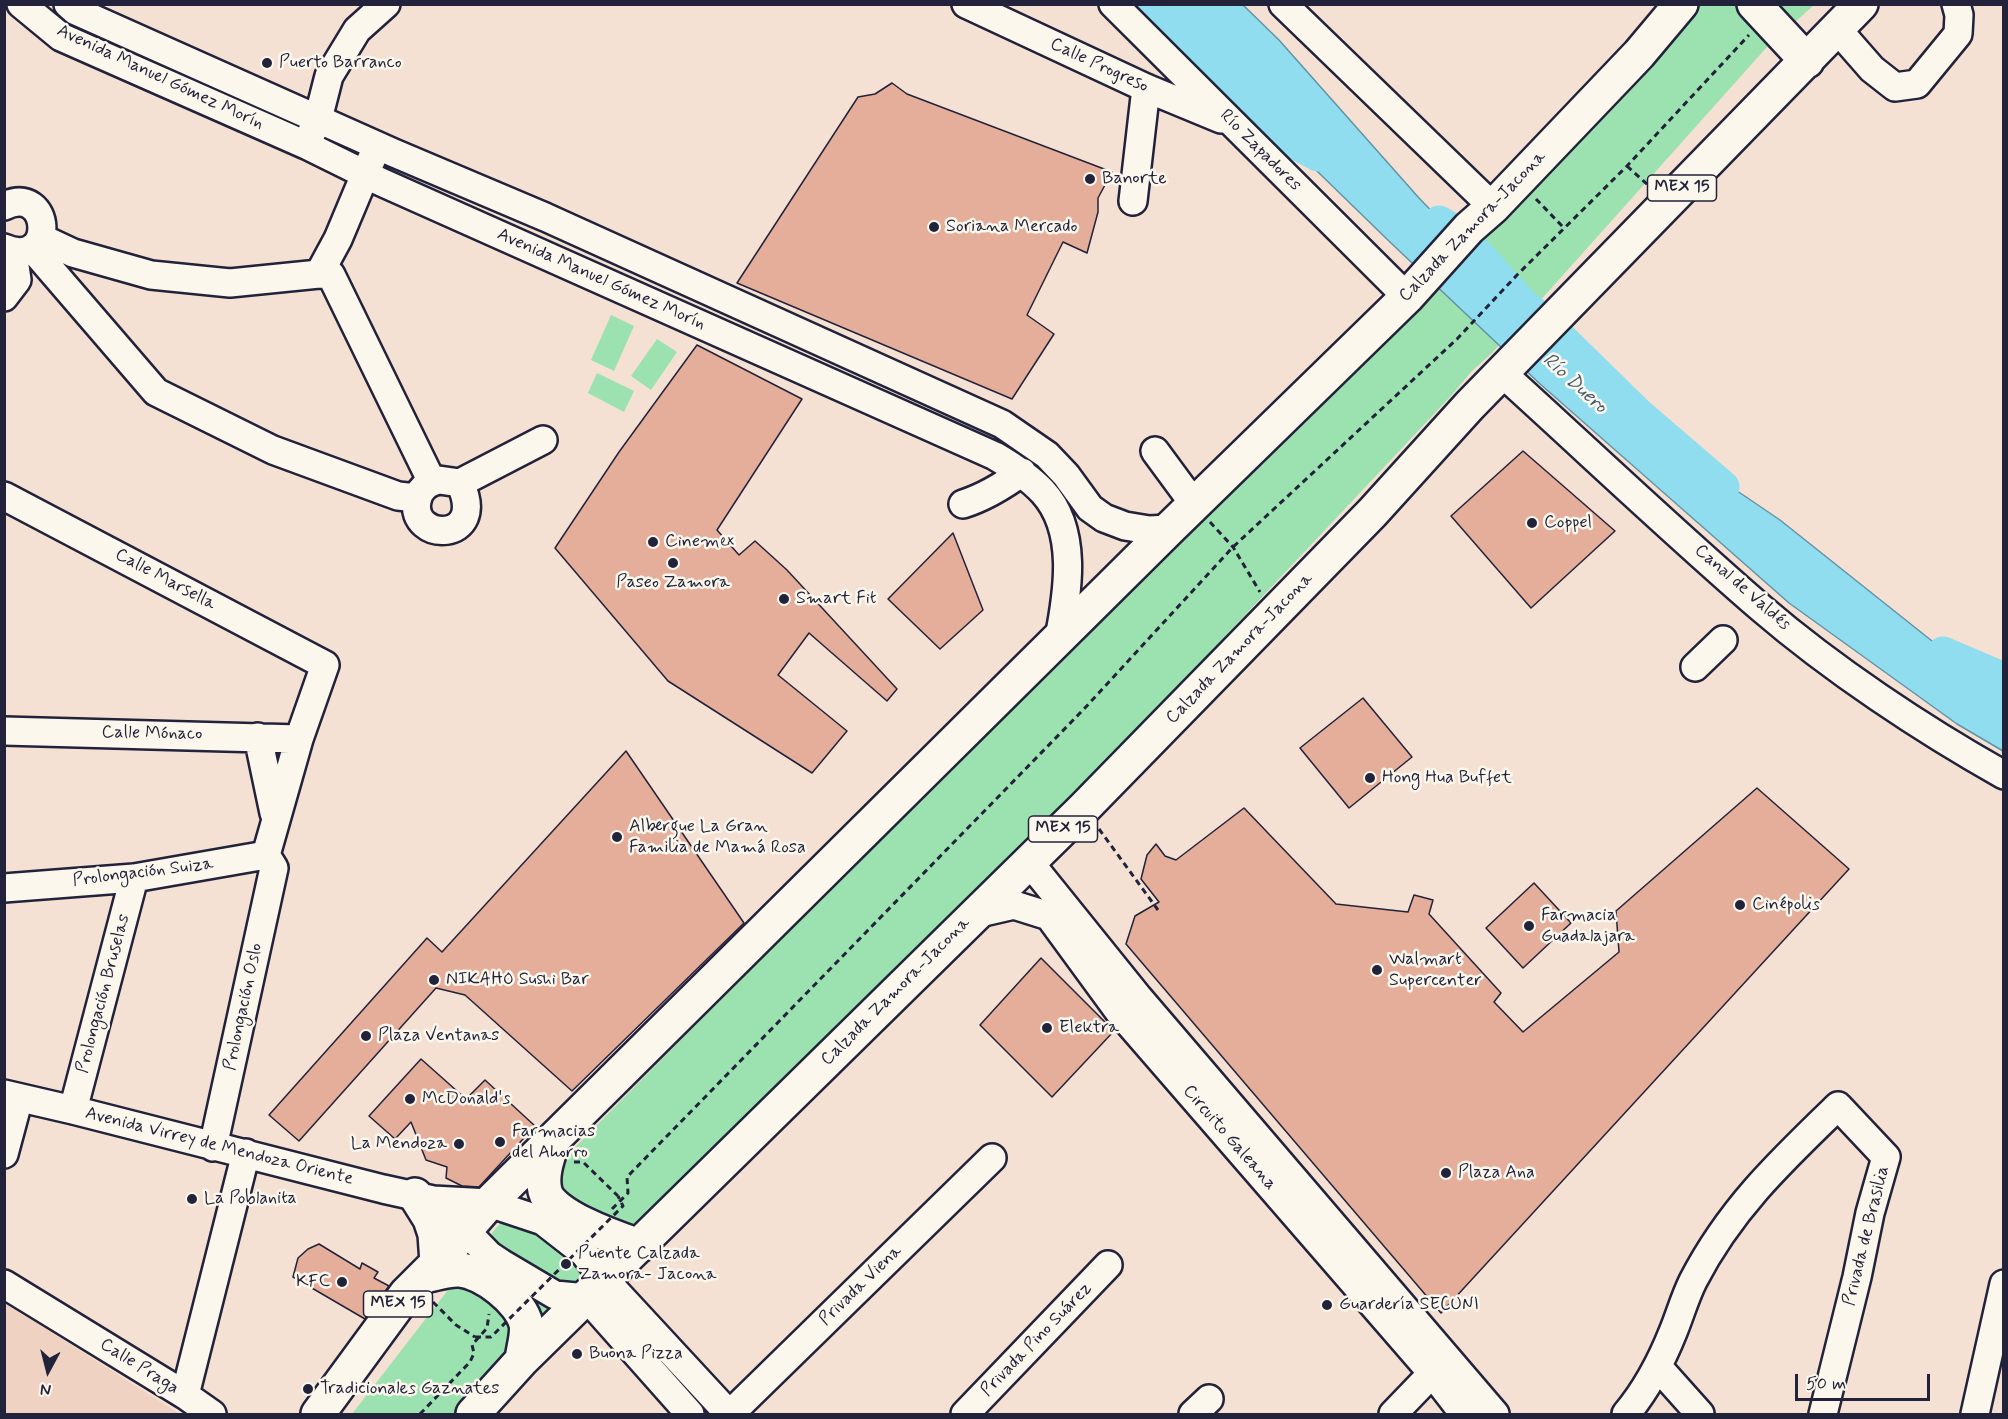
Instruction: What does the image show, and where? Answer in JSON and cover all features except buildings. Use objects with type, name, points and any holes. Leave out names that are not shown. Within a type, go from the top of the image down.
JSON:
[{"type":"main road","name":"Calzada Zamora-Jacona","points":[[489,1203],[561,1154],[1059,638],[1413,290],[1639,54],[1682,4]]},
{"type":"main road","name":"Calzada Zamora-Jacona","points":[[595,1288],[975,914],[1030,863],[1372,513],[1462,413],[1861,4]]},
{"type":"main road","points":[[1760,11],[1807,61]]},
{"type":"main road","points":[[561,1154],[544,1173],[545,1193],[552,1204],[583,1224],[639,1246]]},
{"type":"main road","points":[[424,1197],[435,1234],[432,1278],[458,1269],[475,1273],[500,1289],[520,1310],[527,1325],[522,1360]]},
{"type":"main road","name":"MEX 15","points":[[318,1414],[406,1294],[432,1278],[489,1203]]},
{"type":"main road","name":"MEX 15","points":[[473,1414],[522,1360],[595,1288]]},
{"type":"street","name":"Avenida Manuel Gómez Morín","points":[[21,4],[61,37],[969,443],[1022,472],[1044,493],[1059,517],[1066,549],[1067,581],[1059,638]]},
{"type":"street","name":"Avenida Manuel Gómez Morín","points":[[68,4],[76,11],[324,122],[545,217],[1002,424],[1047,455],[1066,475],[1090,508],[1104,518],[1125,526],[1149,530],[1169,529]]},
{"type":"street","name":"Río Zapadores","points":[[1113,4],[1233,124],[1413,290]]},
{"type":"street","points":[[1283,4],[1481,217]]},
{"type":"street","points":[[1837,29],[1872,69],[1895,87],[1917,84],[1958,34],[1959,15],[1956,4]]},
{"type":"street","name":"Calle Progreso","points":[[969,5],[1146,88],[1233,124]]},
{"type":"street","points":[[312,148],[342,84],[370,38],[380,10]]},
{"type":"street","points":[[1132,201],[1146,88]]},
{"type":"street","points":[[386,149],[373,178],[338,239],[325,274],[424,490],[417,514],[428,527],[444,531],[452,529],[464,518],[467,502],[460,483]]},
{"type":"street","points":[[4,206],[19,202],[34,208],[40,214],[43,222],[23,247],[17,280],[4,297]]},
{"type":"street","points":[[23,247],[73,253],[151,276],[230,284],[325,274]]},
{"type":"street","points":[[23,247],[156,392],[273,450],[398,496],[424,490],[439,480],[460,483],[543,440]]},
{"type":"street","name":"Canal de Valdés","points":[[1505,369],[1762,609],[1874,693],[1971,757],[2004,775]]},
{"type":"street","points":[[1155,451],[1194,504]]},
{"type":"street","points":[[963,504],[998,490],[1022,472]]},
{"type":"street","name":"Calle Marsella","points":[[4,496],[325,664]]},
{"type":"street","points":[[1695,667],[1723,640]]},
{"type":"street","name":"Prolongación Oslo","points":[[213,1147],[270,862],[275,817],[298,739],[325,664]]},
{"type":"street","name":"Calle Mónaco","points":[[4,731],[258,736],[298,739]]},
{"type":"street","name":"Prolongación Oslo","points":[[258,736],[275,817]]},
{"type":"street","name":"Prolongación Suiza","points":[[4,888],[134,878],[270,862]]},
{"type":"street","name":"Circuito Galeana","points":[[1030,863],[1129,1005]]},
{"type":"street","name":"Prolongación Bruselas","points":[[73,1110],[134,878]]},
{"type":"street","name":"Circuito Galeana","points":[[975,914],[1014,905],[1049,916],[1129,1005],[1440,1366],[1495,1414]]},
{"type":"street","points":[[4,1154],[12,1096]]},
{"type":"street","name":"Avenida Virrey de Mendoza Oriente","points":[[12,1096],[383,1189],[424,1197],[489,1203],[543,1221],[584,1252],[595,1288]]},
{"type":"street","name":"Privada de Brasilia","points":[[1626,1414],[1642,1395],[1658,1367],[1692,1283],[1714,1243],[1737,1211],[1769,1174],[1838,1106],[1886,1157],[1870,1213],[1857,1277],[1823,1414]]},
{"type":"street","points":[[185,1395],[246,1154]]},
{"type":"street","name":"Privada Viena","points":[[730,1414],[992,1158]]},
{"type":"street","points":[[424,1197],[466,1231],[489,1255],[555,1295],[595,1288]]},
{"type":"street","name":"Privada Pino Suárez","points":[[965,1414],[1108,1265]]},
{"type":"street","name":"Calle Praga","points":[[4,1284],[185,1395],[212,1414]]},
{"type":"street","points":[[1975,1414],[2004,1284]]},
{"type":"street","points":[[595,1288],[730,1414]]},
{"type":"street","points":[[595,1288],[690,1414]]},
{"type":"street","points":[[1406,1408],[1440,1366]]},
{"type":"street","name":"Circuito Galeana","points":[[1440,1366],[1464,1414]]},
{"type":"street","points":[[1658,1367],[1700,1414]]},
{"type":"path","points":[[604,1210],[618,1205],[627,1193],[627,1177],[1084,709],[1233,547],[1458,339],[1517,275],[1627,166],[1760,11]]},
{"type":"path","points":[[1518,180],[1564,228]]},
{"type":"path","points":[[1194,504],[1233,547],[1274,614]]},
{"type":"path","points":[[1084,808],[1158,910]]},
{"type":"path","points":[[432,1278],[433,1301],[456,1325],[475,1337],[491,1337],[525,1305],[623,1206],[618,1196],[583,1162],[574,1161],[561,1154]]},
{"type":"path","points":[[420,1414],[470,1362],[474,1353],[472,1345],[487,1328],[489,1313],[483,1308]]},
{"type":"shaded area","points":[[5,1303],[180,1414],[5,1414]]},
{"type":"green space","points":[[1696,5],[1814,5],[1767,47],[1492,353],[1472,371],[1027,847],[460,1414],[352,1414],[496,1228]]},
{"type":"green space","points":[[611,315],[634,326],[614,371],[591,360]]},
{"type":"green space","points":[[657,339],[677,352],[651,390],[631,376]]},
{"type":"green space","points":[[597,373],[634,391],[624,412],[588,393]]},
{"type":"water","name":"Río Duero","points":[[1142,5],[1243,5],[1279,40],[1419,198],[1563,347],[1671,446],[1780,520],[1932,641],[2003,682],[2003,751],[1957,724],[1789,603],[1539,383],[1213,70]]},
{"type":"waterway","points":[[1136,4],[1259,123],[1318,155]]},
{"type":"waterway","name":"Río Duero","points":[[1439,222],[1458,233],[1523,305],[1541,319],[1638,414],[1723,487]]},
{"type":"waterway","points":[[1943,653],[2004,679]]},
{"type":"place","name":"Puerto Barranco","points":[[267,63]]},
{"type":"place","name":"Banorte","points":[[1090,179]]},
{"type":"place","name":"Soriana Mercado","points":[[934,227]]},
{"type":"place","name":"Coppel","points":[[1532,523]]},
{"type":"place","name":"Cinemex","points":[[653,542]]},
{"type":"place","name":"Paseo Zamora","points":[[673,563]]},
{"type":"place","name":"Smart Fit","points":[[784,599]]},
{"type":"place","name":"Hong Hua Buffet","points":[[1370,778]]},
{"type":"place","name":"Albergue La Gran Familia de Mamá Rosa","points":[[617,837]]},
{"type":"place","name":"Cinépolis","points":[[1740,905]]},
{"type":"place","name":"Farmacia Guadalajara","points":[[1529,926]]},
{"type":"place","name":"Walmart Supercenter","points":[[1377,970]]},
{"type":"place","name":"NIKAHO Sushi Bar","points":[[434,980]]},
{"type":"place","name":"Elektra","points":[[1047,1028]]},
{"type":"place","name":"Plaza Ventanas","points":[[366,1036]]},
{"type":"place","name":"McDonald's","points":[[410,1099]]},
{"type":"place","name":"Farmacias del Ahorro","points":[[500,1142]]},
{"type":"place","name":"La Mendoza","points":[[459,1144]]},
{"type":"place","name":"Plaza Ana","points":[[1446,1173]]},
{"type":"place","name":"La Poblanita","points":[[192,1199]]},
{"type":"place","name":"Puente Calzada Zamora- Jacona","points":[[566,1264]]},
{"type":"place","name":"KFC","points":[[342,1282]]},
{"type":"place","name":"Guardería SECUNI","points":[[1327,1305]]},
{"type":"place","name":"Buona Pizza","points":[[577,1354]]},
{"type":"place","name":"Tradicionales Gaznates","points":[[308,1389]]}]
